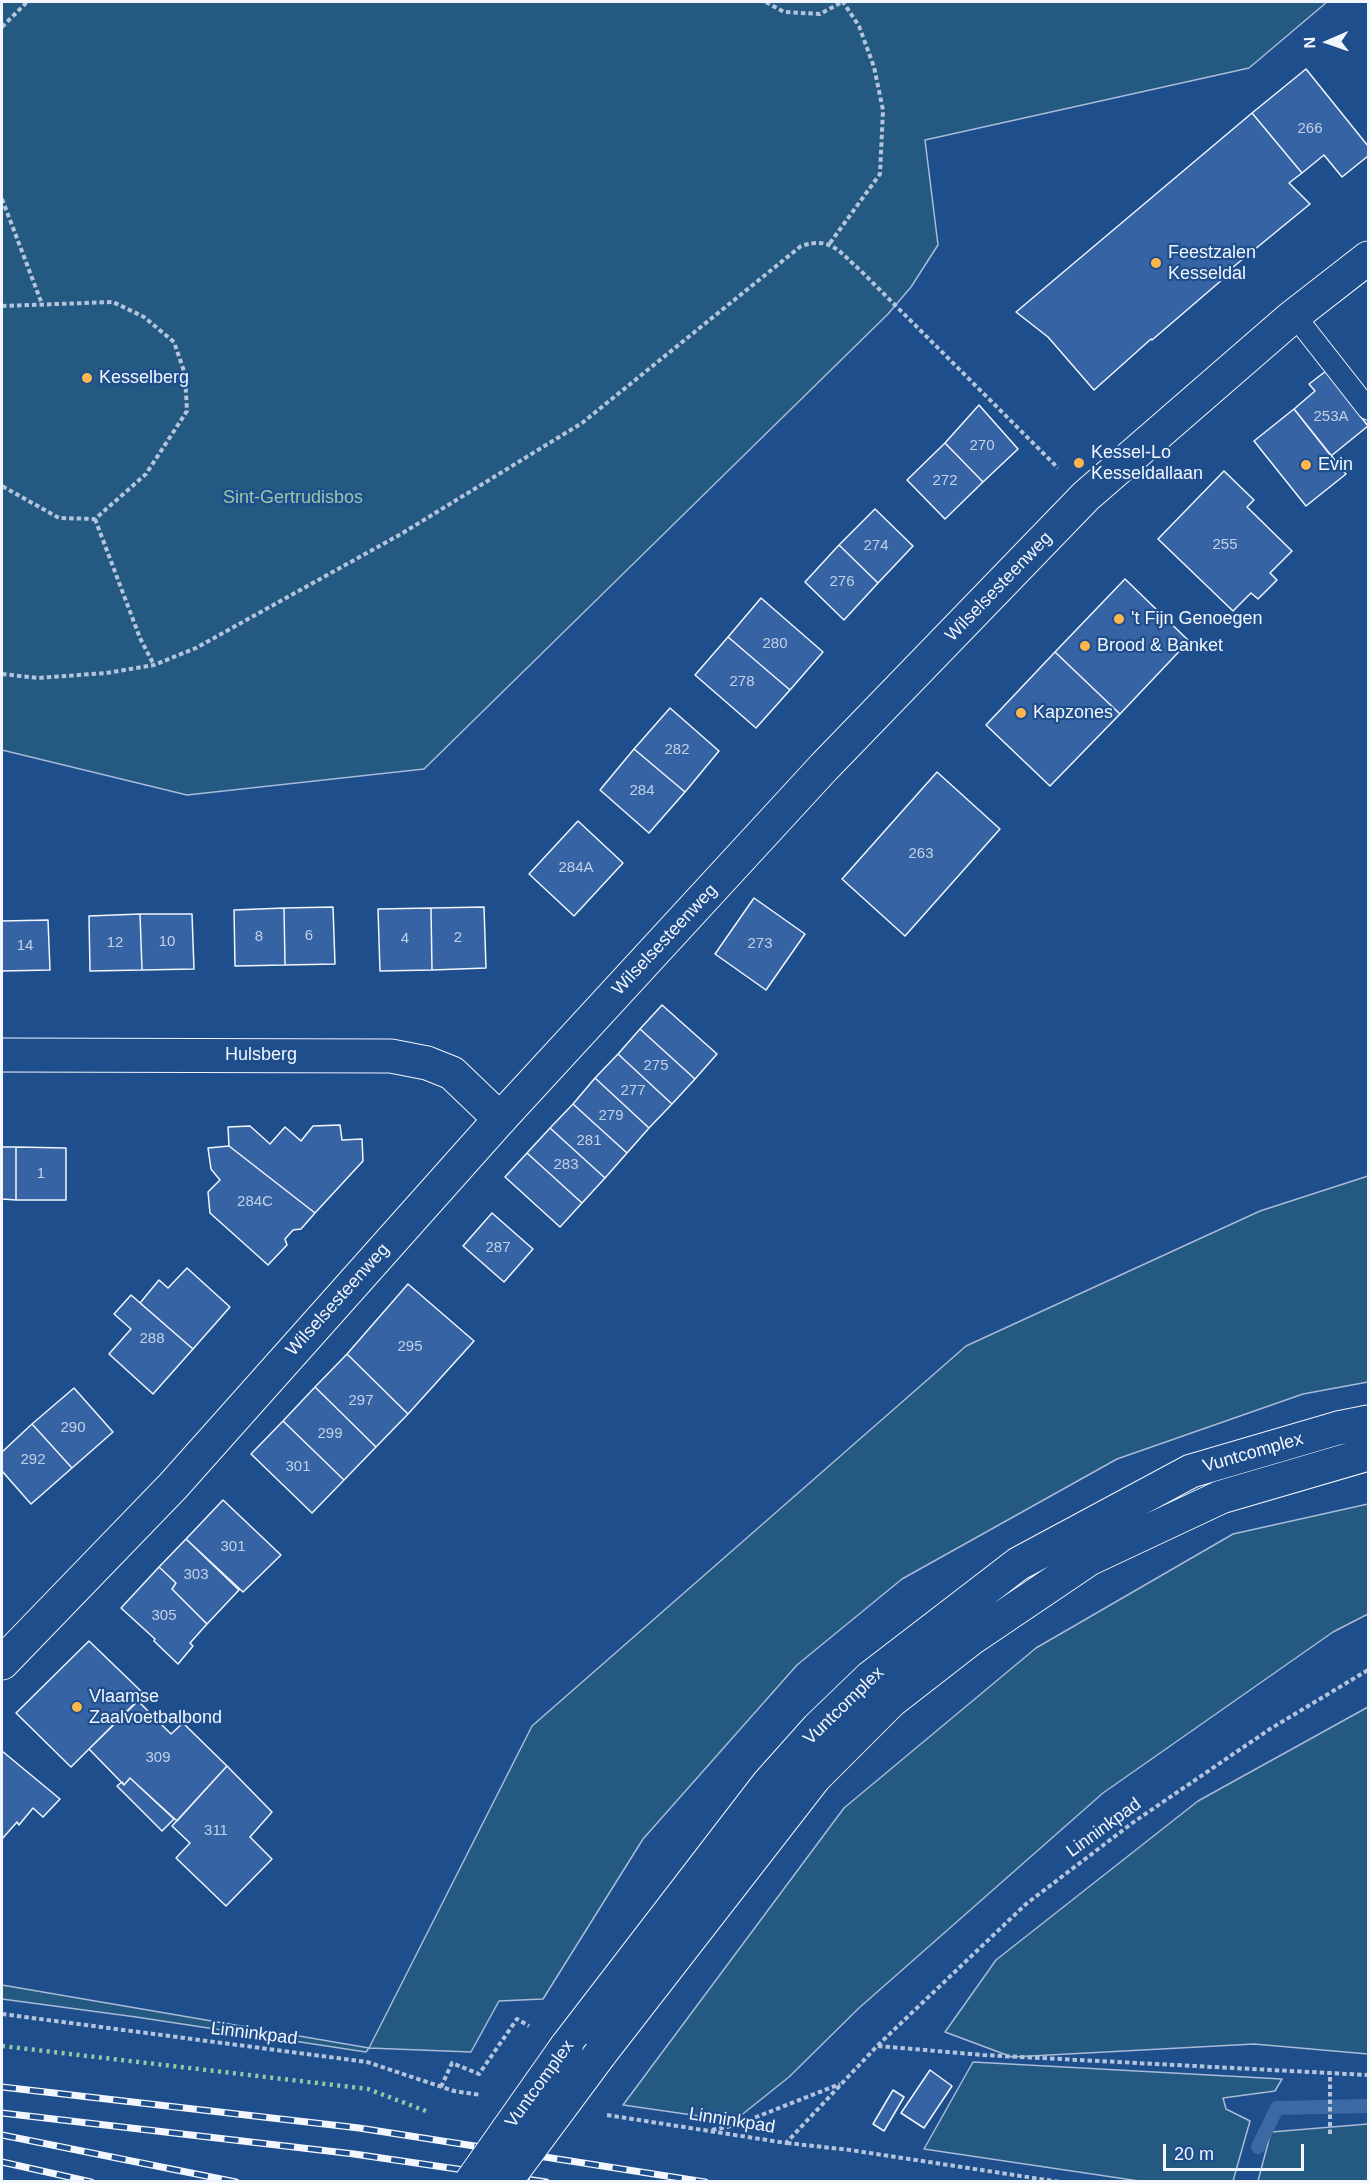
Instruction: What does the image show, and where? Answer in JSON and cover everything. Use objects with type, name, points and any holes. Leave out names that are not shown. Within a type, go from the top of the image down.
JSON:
[{"type":"street","name":"Wilselsesteenweg","points":[[2,1663],[173,1486],[500,1119],[824,767],[1086,496],[1295,316],[1368,258]]},
{"type":"street","name":"Hulsberg","points":[[2,1055],[391,1056],[427,1063],[452,1073],[500,1119]]},
{"type":"street","name":"Vuntcomplex","points":[[471,2181],[566,2047],[768,1784],[818,1728],[871,1677],[1018,1564],[1191,1471],[1338,1428],[1368,1422]]},
{"type":"street","name":"Vuntcomplex","points":[[505,2181],[600,2054],[815,1777],[891,1701],[972,1638],[1089,1558],[1221,1497],[1368,1454]]},
{"type":"lane","points":[[1295,316],[1368,409]]},
{"type":"path","points":[[2,27],[27,2]]},
{"type":"path","points":[[766,2],[784,12],[820,14],[842,2],[859,26],[874,67],[883,110],[880,174],[830,243]]},
{"type":"path","points":[[2,199],[42,304]]},
{"type":"path","points":[[2,674],[38,678],[106,673],[154,664],[196,648],[401,534],[582,423],[801,246],[813,242],[830,243],[1086,496]]},
{"type":"path","points":[[2,306],[113,302],[144,317],[174,342],[185,374],[187,411],[146,474],[95,519],[59,518],[2,486]]},
{"type":"path","points":[[95,519],[140,638],[154,664]]},
{"type":"path","name":"Linninkpad","points":[[604,2115],[786,2143],[877,2046],[1026,1904],[1136,1821],[1270,1729],[1368,1670]]},
{"type":"path","name":"Linninkpad","points":[[2,2014],[367,2062],[441,2086],[489,2096]]},
{"type":"path","points":[[441,2086],[452,2063],[480,2074],[517,2019],[537,2031]]},
{"type":"path","points":[[877,2046],[982,2055],[1368,2075]]},
{"type":"path","points":[[1330,2073],[1330,2134]]},
{"type":"path","points":[[709,2131],[746,2122],[844,2082]]},
{"type":"path","points":[[786,2143],[861,2151],[1060,2181]]},
{"type":"green space","name":"Sint-Gertrudisbos","points":[[2,2],[1327,2],[1249,68],[925,140],[938,245],[911,287],[888,314],[424,769],[187,795],[2,750]]},
{"type":"green space","points":[[1368,1176],[1368,1382],[1303,1394],[1117,1459],[902,1579],[797,1665],[643,1839],[543,1999],[499,2001],[471,2052],[369,2048],[532,1726],[966,1346],[1260,1211]]},
{"type":"green space","points":[[1368,1504],[1368,1614],[1333,1632],[1103,1793],[859,2008],[789,2077],[734,2121],[623,2105],[844,1808],[1036,1648],[1233,1534]]},
{"type":"green space","points":[[1368,1707],[1368,2054],[1254,2044],[1012,2057],[945,2032],[996,1960],[1198,1801]]},
{"type":"green space","points":[[2,1985],[369,2048],[366,2052],[2,1999]]},
{"type":"green space","points":[[973,2062],[1282,2079],[1275,2091],[1223,2098],[1226,2109],[1250,2121],[1233,2181],[1139,2181],[924,2149]]},
{"type":"green space","points":[[1368,2124],[1368,2181],[1258,2181],[1271,2132]]},
{"type":"building","points":[[1306,69],[1368,146],[1368,156],[1342,177],[1324,155],[1302,173],[1252,113]]},
{"type":"building","name":"Feestzalen Kesseldal","points":[[1252,113],[1302,173],[1289,183],[1310,204],[1221,277],[1223,279],[1094,390],[1048,337],[1016,312]]},
{"type":"building","points":[[1326,371],[1368,426],[1331,456],[1294,409],[1315,391],[1309,384]]},
{"type":"building","points":[[979,405],[1018,449],[983,482],[945,443]]},
{"type":"building","name":"Evin","points":[[1294,409],[1346,474],[1306,506],[1254,441]]},
{"type":"building","points":[[945,443],[983,482],[945,519],[907,480]]},
{"type":"building","points":[[1224,471],[1254,500],[1247,507],[1292,551],[1270,573],[1277,580],[1258,599],[1251,593],[1233,611],[1158,539]]},
{"type":"building","points":[[875,509],[913,546],[878,583],[839,545]]},
{"type":"building","points":[[839,545],[878,583],[844,620],[805,582]]},
{"type":"building","points":[[1125,579],[1189,641],[1120,714],[1055,652]]},
{"type":"building","points":[[761,598],[823,652],[790,690],[728,637]]},
{"type":"building","points":[[728,637],[790,690],[756,728],[695,675]]},
{"type":"building","points":[[1055,652],[1120,714],[1050,786],[986,725]]},
{"type":"building","points":[[670,708],[719,751],[685,792],[634,749]]},
{"type":"building","points":[[634,749],[685,792],[649,833],[600,790]]},
{"type":"building","points":[[937,772],[1000,829],[905,936],[842,879]]},
{"type":"building","points":[[578,821],[623,863],[574,916],[529,874]]},
{"type":"building","points":[[754,898],[805,934],[766,990],[715,954]]},
{"type":"building","points":[[333,907],[335,964],[285,965],[284,908]]},
{"type":"building","points":[[484,907],[486,968],[432,970],[431,908]]},
{"type":"building","points":[[284,908],[285,965],[235,966],[234,910]]},
{"type":"building","points":[[431,908],[432,970],[380,971],[378,909]]},
{"type":"building","points":[[140,914],[192,914],[194,969],[142,970]]},
{"type":"building","points":[[140,914],[142,970],[90,971],[89,916]]},
{"type":"building","points":[[48,920],[50,970],[2,971],[2,921]]},
{"type":"building","points":[[662,1005],[717,1054],[695,1079],[640,1029]]},
{"type":"building","points":[[640,1029],[695,1079],[672,1104],[618,1054]]},
{"type":"building","points":[[618,1054],[672,1104],[649,1128],[595,1078]]},
{"type":"building","points":[[595,1078],[649,1128],[627,1153],[573,1104]]},
{"type":"building","points":[[573,1104],[627,1153],[605,1178],[550,1128]]},
{"type":"building","points":[[340,1125],[342,1140],[362,1139],[363,1161],[315,1213],[229,1146],[228,1127],[250,1126],[270,1144],[285,1127],[301,1141],[313,1126]]},
{"type":"building","points":[[550,1128],[605,1178],[582,1203],[527,1153]]},
{"type":"building","points":[[229,1146],[315,1213],[301,1229],[293,1230],[285,1239],[287,1245],[268,1265],[210,1213],[208,1192],[220,1180],[211,1169],[208,1148]]},
{"type":"building","points":[[2,1147],[16,1147],[16,1200],[2,1199]]},
{"type":"building","points":[[16,1147],[66,1148],[66,1200],[16,1200]]},
{"type":"building","points":[[527,1153],[582,1203],[560,1227],[505,1177]]},
{"type":"building","points":[[492,1213],[533,1249],[504,1282],[463,1246]]},
{"type":"building","points":[[187,1268],[230,1307],[193,1349],[140,1303],[159,1280],[168,1288]]},
{"type":"building","points":[[408,1284],[474,1341],[408,1414],[347,1354]]},
{"type":"building","points":[[131,1295],[193,1349],[153,1394],[109,1354],[131,1329],[114,1314]]},
{"type":"building","points":[[347,1354],[408,1414],[376,1447],[315,1387]]},
{"type":"building","points":[[315,1387],[376,1447],[344,1480],[283,1421]]},
{"type":"building","points":[[74,1388],[113,1432],[72,1468],[32,1424]]},
{"type":"building","points":[[283,1421],[344,1480],[312,1513],[251,1454]]},
{"type":"building","points":[[32,1424],[72,1468],[31,1504],[2,1471],[2,1452]]},
{"type":"building","points":[[223,1500],[281,1555],[243,1592],[186,1539]]},
{"type":"building","points":[[186,1539],[239,1590],[207,1624],[172,1589],[176,1583],[159,1567]]},
{"type":"building","points":[[159,1567],[176,1583],[172,1589],[207,1624],[190,1643],[193,1646],[178,1664],[121,1608]]},
{"type":"building","name":"Vlaamse Zaalvoetbalbond","points":[[89,1641],[144,1694],[71,1767],[16,1713]]},
{"type":"building","points":[[138,1701],[171,1734],[183,1723],[227,1766],[177,1821],[130,1778],[124,1785],[89,1749]]},
{"type":"building","points":[[2,1751],[60,1799],[43,1817],[33,1808],[19,1825],[17,1822],[2,1839]]},
{"type":"building","points":[[227,1766],[272,1812],[250,1837],[272,1859],[226,1906],[176,1858],[190,1843],[172,1826]]},
{"type":"building","points":[[130,1778],[174,1819],[162,1831],[117,1786],[122,1782],[124,1785]]},
{"type":"building","points":[[930,2070],[952,2086],[924,2128],[901,2113]]},
{"type":"building","points":[[893,2090],[904,2097],[884,2131],[873,2124]]},
{"type":"waterway","points":[[1258,2147],[1277,2108],[1368,2106]]},
{"type":"railway","points":[[2,2087],[359,2128],[705,2182]]},
{"type":"railway","points":[[2,2113],[354,2154],[546,2182]]},
{"type":"railway","points":[[2,2135],[236,2182]]},
{"type":"railway","points":[[2,2162],[91,2182]]},
{"type":"hedge","points":[[2,2046],[368,2089],[426,2111]]},
{"type":"place","name":"Feestzalen Kesseldal","points":[[1156,263]]},
{"type":"place","name":"Kesselberg","points":[[87,378]]},
{"type":"place","name":"Kessel-Lo Kesseldallaan","points":[[1079,463]]},
{"type":"place","name":"Evin","points":[[1306,465]]},
{"type":"place","name":"'t Fijn Genoegen","points":[[1119,619]]},
{"type":"place","name":"Brood & Banket","points":[[1085,646]]},
{"type":"place","name":"Kapzones","points":[[1021,713]]},
{"type":"place","name":"Vlaamse Zaalvoetbalbond","points":[[77,1707]]}]
